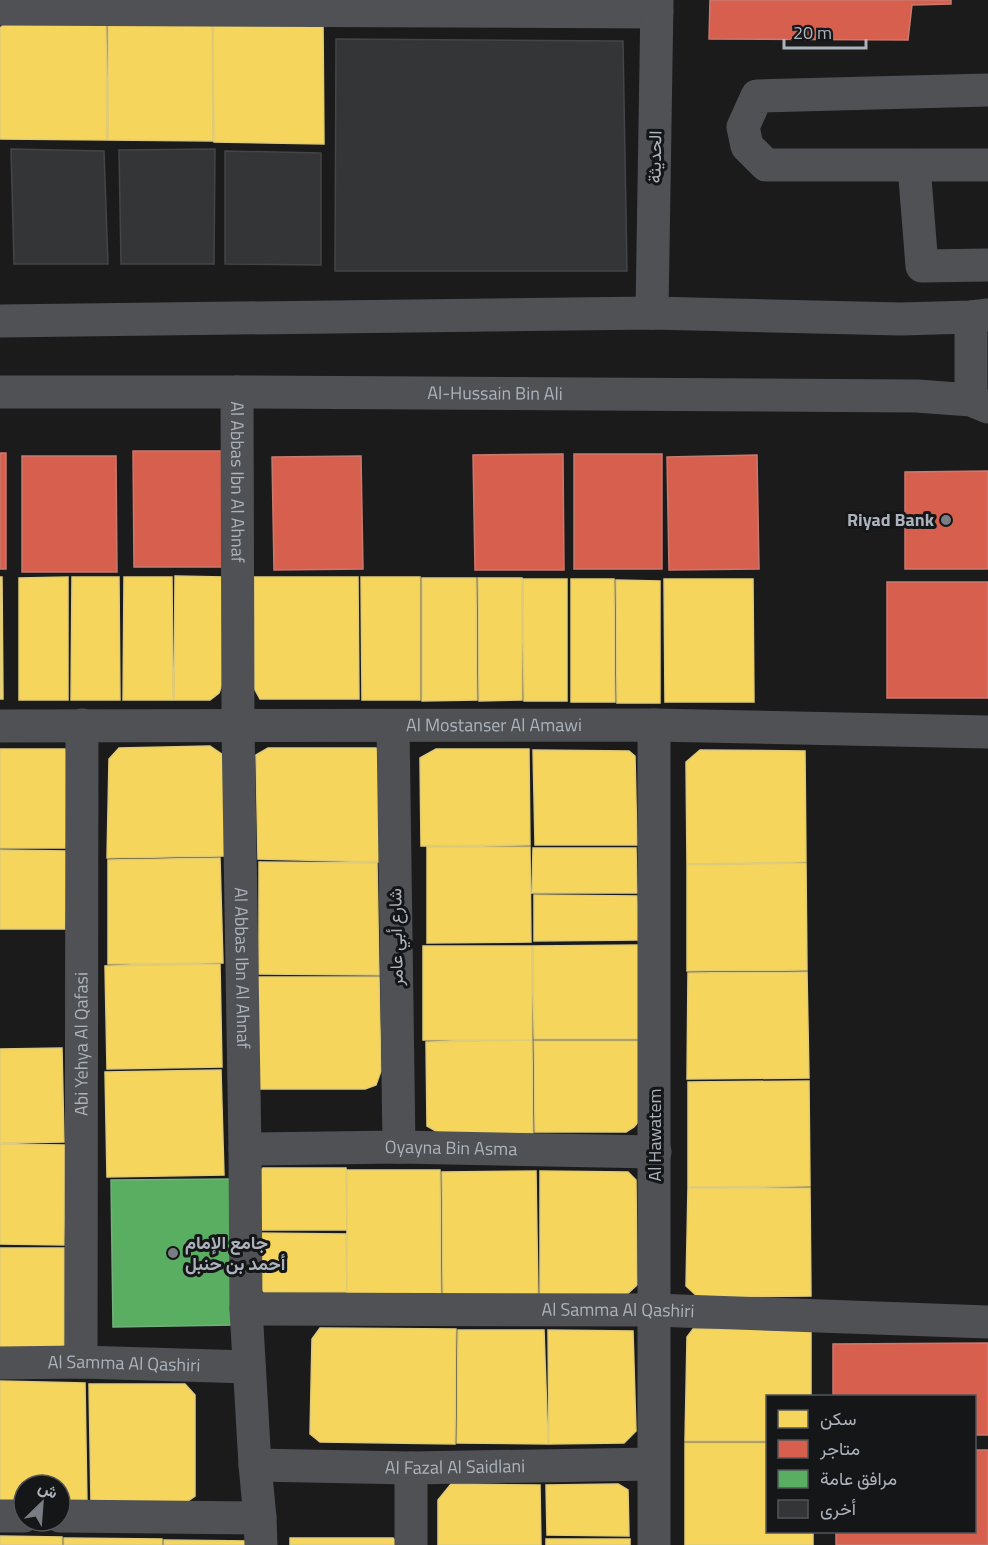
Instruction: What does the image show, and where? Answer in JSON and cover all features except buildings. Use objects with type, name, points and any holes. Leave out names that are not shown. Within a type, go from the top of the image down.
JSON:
[{"type":"street","points":[[0,9],[139,5],[657,6]]},
{"type":"street","name":"الحديثة","points":[[652,313],[657,6]]},
{"type":"street","points":[[988,90],[758,96],[743,127],[747,146],[766,165],[988,165]]},
{"type":"street","points":[[914,166],[922,267],[988,266]]},
{"type":"street","points":[[0,321],[652,313],[901,319],[980,316],[980,404]]},
{"type":"street","name":"Al-Hussain Bin Ali","points":[[0,392],[905,396],[980,404]]},
{"type":"street","name":"Al Abbas Ibn Al Ahnaf","points":[[237,392],[238,726],[246,1309],[260,1531]]},
{"type":"street","name":"Abi Yehya Al Qafasi","points":[[81,1362],[82,725]]},
{"type":"street","name":"Al Mostanser Al Amawi","points":[[0,726],[654,725],[988,732]]},
{"type":"street","name":"Al Hawatem","points":[[654,725],[654,1545]]},
{"type":"street","name":"شارع أبي عامر","points":[[393,726],[399,1147]]},
{"type":"street","name":"Oyayna Bin Asma","points":[[245,1149],[399,1147],[655,1152]]},
{"type":"street","name":"Al Samma Al Qashiri","points":[[246,1309],[654,1310],[988,1322]]},
{"type":"street","name":"Al Samma Al Qashiri","points":[[0,1363],[81,1362],[249,1367]]},
{"type":"street","name":"Al Fazal Al Saidlani","points":[[255,1465],[411,1468],[653,1464]]},
{"type":"street","points":[[411,1468],[411,1545]]},
{"type":"street","points":[[72,1517],[260,1531]]},
{"type":"place","name":"Riyad Bank","points":[[946,520]]},
{"type":"place","name":"جامع الإمام أحمد بن حنبل","points":[[173,1253]]}]
